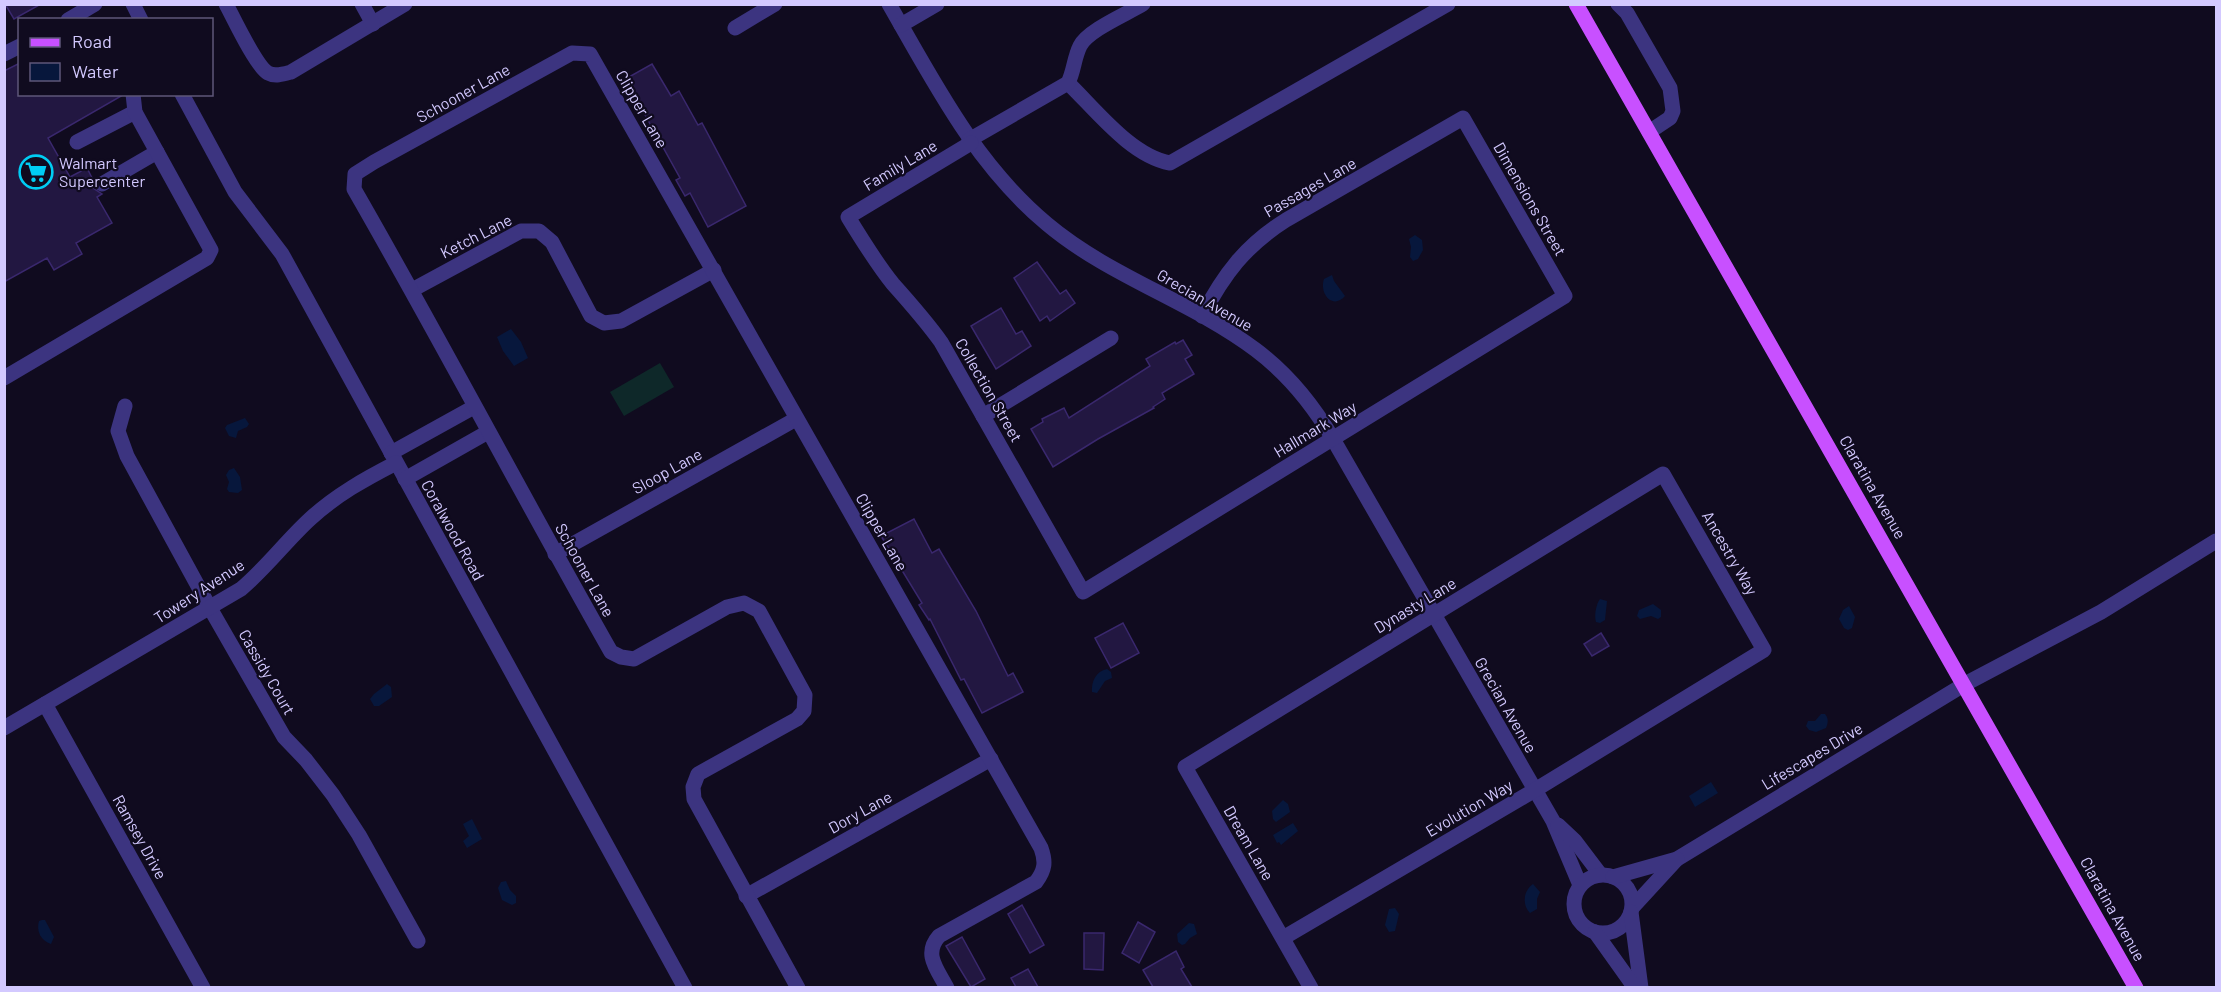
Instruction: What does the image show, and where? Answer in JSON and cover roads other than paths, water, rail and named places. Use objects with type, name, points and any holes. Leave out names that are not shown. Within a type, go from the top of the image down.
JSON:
[{"type":"main road","name":"Claratina Avenue","points":[[1576,4],[2136,987]]},
{"type":"street","points":[[133,4],[140,18]]},
{"type":"street","points":[[226,4],[259,64],[268,73],[279,75],[291,72],[405,4]]},
{"type":"street","points":[[362,4],[373,24]]},
{"type":"street","points":[[735,28],[775,4]]},
{"type":"street","name":"Grecian Avenue","points":[[889,4],[970,141],[1019,200],[1077,248],[1108,267],[1231,332],[1257,351],[1303,395],[1333,439],[1554,820],[1580,885]]},
{"type":"street","points":[[901,25],[937,4]]},
{"type":"street","points":[[1143,4],[1092,33],[1080,46],[1068,83],[1131,145],[1157,161],[1170,163],[1448,4]]},
{"type":"street","points":[[1618,4],[1626,13],[1670,88],[1673,111],[1670,118],[1649,132]]},
{"type":"street","points":[[72,18],[89,9]]},
{"type":"street","points":[[4,54],[18,47]]},
{"type":"street","name":"Schooner Lane","points":[[590,54],[572,53],[355,174],[354,189],[611,652],[621,657],[634,659],[727,607],[744,603],[759,611],[805,695],[804,711],[797,719],[698,774],[693,787],[694,799],[798,987]]},
{"type":"street","name":"Clipper Lane","points":[[590,54],[1041,848],[1045,860],[1042,873],[1036,882],[939,936],[933,943],[931,959],[947,987]]},
{"type":"street","name":"Family Lane","points":[[848,217],[1068,83]]},
{"type":"street","points":[[4,378],[207,258],[212,250],[135,112],[133,96]]},
{"type":"street","name":"Coralwood Road","points":[[183,96],[235,192],[282,254],[685,987]]},
{"type":"street","points":[[77,142],[135,112]]},
{"type":"street","name":"Dimensions Street","points":[[1463,118],[1565,297]]},
{"type":"street","name":"Passages Lane","points":[[1202,316],[1225,276],[1258,239],[1286,220],[1463,118]]},
{"type":"street","points":[[102,184],[157,152]]},
{"type":"street","name":"Collection Street","points":[[848,217],[892,282],[924,318],[941,342],[1083,592]]},
{"type":"street","name":"Ketch Lane","points":[[412,290],[521,231],[539,231],[552,242],[591,316],[604,323],[621,321],[714,270]]},
{"type":"street","name":"Hallmark Way","points":[[1083,592],[1565,297]]},
{"type":"street","points":[[983,416],[1111,338]]},
{"type":"street","name":"Cassidy Court","points":[[125,406],[118,431],[127,456],[210,608],[284,737],[306,760],[333,795],[359,835],[418,941]]},
{"type":"street","name":"Towery Avenue","points":[[4,728],[241,589],[265,568],[309,520],[334,499],[474,406]]},
{"type":"street","name":"Sloop Lane","points":[[555,554],[796,419]]},
{"type":"street","points":[[405,479],[488,432]]},
{"type":"street","name":"Dynasty Lane","points":[[1185,767],[1664,474]]},
{"type":"street","name":"Ancestry Way","points":[[1664,474],[1764,650]]},
{"type":"street","name":"Lifescapes Drive","points":[[1632,910],[1677,859],[1965,684],[2101,612],[2217,541]]},
{"type":"street","name":"Evolution Way","points":[[1282,938],[1535,790],[1764,650]]},
{"type":"street","name":"Ramsey Drive","points":[[45,704],[203,987]]},
{"type":"street","name":"Dory Lane","points":[[746,896],[991,759]]},
{"type":"street","name":"Dream Lane","points":[[1185,767],[1311,987]]},
{"type":"street","name":"Grecian Avenue","points":[[1554,820],[1607,875]]},
{"type":"street","name":"Lifescapes Drive","points":[[1607,875],[1677,859]]},
{"type":"street","points":[[1632,910],[1626,922],[1617,929],[1606,933],[1595,932],[1585,927],[1577,918],[1574,907],[1575,896],[1580,885],[1589,878],[1607,875],[1622,881],[1629,890],[1632,901],[1641,987]]},
{"type":"street","points":[[1595,932],[1635,987]]},
{"type":"water","points":[[1415,235],[1422,240],[1423,250],[1418,259],[1413,261],[1410,257],[1409,239]]},
{"type":"water","points":[[1332,275],[1345,296],[1336,301],[1328,298],[1323,290],[1324,279]]},
{"type":"water","points":[[511,329],[521,342],[528,358],[514,366],[503,351],[497,337]]},
{"type":"water","points":[[245,418],[249,424],[247,427],[238,431],[236,438],[229,436],[225,428],[227,425]]},
{"type":"water","points":[[234,468],[240,477],[242,490],[238,493],[229,492],[227,489],[229,482],[226,475]]},
{"type":"water","points":[[1600,599],[1607,601],[1605,620],[1600,623],[1596,622],[1595,617]]},
{"type":"water","points":[[1653,604],[1661,610],[1661,617],[1658,619],[1651,616],[1640,619],[1637,616],[1639,610]]},
{"type":"water","points":[[1849,606],[1855,617],[1852,628],[1848,630],[1844,628],[1839,619],[1843,610]]},
{"type":"water","points":[[1107,669],[1111,672],[1112,678],[1105,681],[1097,693],[1092,692],[1095,678]]},
{"type":"water","points":[[387,684],[391,687],[392,697],[379,706],[374,706],[370,699]]},
{"type":"water","points":[[1821,714],[1825,714],[1827,718],[1826,728],[1816,732],[1809,730],[1806,726],[1808,721],[1815,721]]},
{"type":"water","points":[[1711,782],[1718,793],[1695,807],[1689,796]]},
{"type":"water","points":[[1283,800],[1288,804],[1290,812],[1276,822],[1272,811]]},
{"type":"water","points":[[472,819],[482,839],[467,848],[463,841],[469,836],[463,824]]},
{"type":"water","points":[[1293,823],[1298,831],[1281,845],[1277,843],[1273,835]]},
{"type":"water","points":[[506,881],[516,896],[516,903],[512,905],[502,900],[498,888],[501,882]]},
{"type":"water","points":[[1533,884],[1540,892],[1537,909],[1530,913],[1527,910],[1525,898],[1527,890]]},
{"type":"water","points":[[1395,908],[1399,914],[1395,931],[1389,932],[1385,925],[1389,909]]},
{"type":"water","points":[[45,920],[54,937],[51,944],[44,941],[39,932],[39,921]]},
{"type":"water","points":[[1189,923],[1194,924],[1197,934],[1182,945],[1178,942],[1177,934]]},
{"type":"place","name":"Walmart Supercenter","points":[[36,172]]}]
